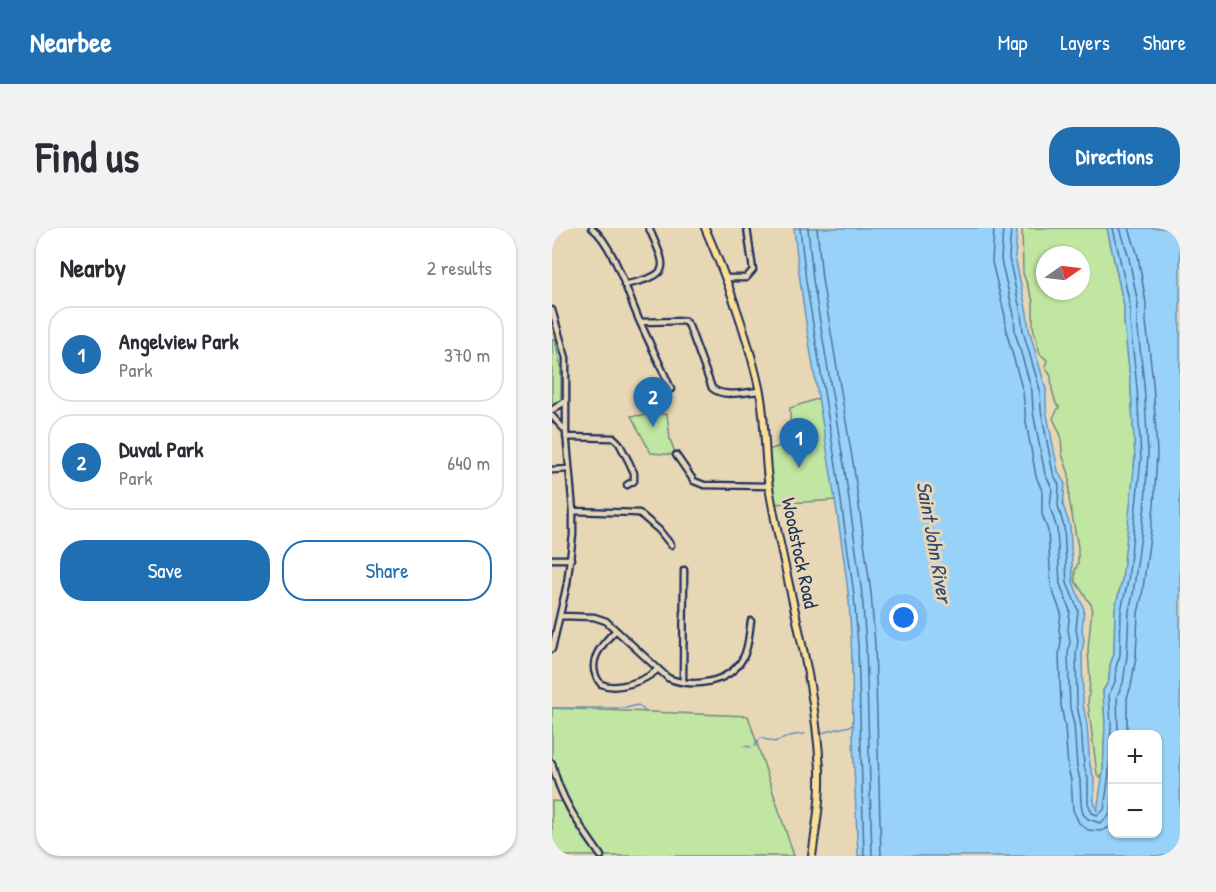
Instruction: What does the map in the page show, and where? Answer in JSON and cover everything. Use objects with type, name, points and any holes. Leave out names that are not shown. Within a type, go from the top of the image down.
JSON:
[{"type":"main road","name":"Woodstock Road","points":[[705,228],[726,278],[759,391],[764,416],[769,486],[805,653],[815,716],[820,771],[820,793],[812,856]]},
{"type":"street","points":[[592,228],[605,242],[671,389]]},
{"type":"street","points":[[624,285],[657,276],[662,271],[663,259],[649,228]]},
{"type":"street","points":[[726,278],[746,278],[753,270],[747,228]]},
{"type":"street","points":[[552,310],[566,358],[566,434],[573,511],[571,559],[561,616],[552,648]]},
{"type":"street","points":[[640,322],[685,321],[689,326],[712,388],[717,392],[725,393],[759,391]]},
{"type":"street","points":[[552,410],[566,401]]},
{"type":"street","points":[[552,416],[566,434],[608,437],[616,440],[634,473],[634,480],[627,486]]},
{"type":"street","points":[[676,455],[694,481],[704,485],[769,486]]},
{"type":"street","points":[[552,470],[569,469]]},
{"type":"street","points":[[573,511],[639,513],[671,544]]},
{"type":"street","points":[[552,559],[571,559]]},
{"type":"street","points":[[683,682],[684,570]]},
{"type":"street","points":[[561,616],[594,617],[606,621],[657,670],[668,678],[683,682],[712,681],[736,668],[743,658],[751,621]]},
{"type":"street","points":[[616,630],[600,646],[595,656],[595,673],[601,684],[609,687],[639,681],[657,670]]},
{"type":"street","points":[[552,763],[554,780],[573,816],[601,856]]},
{"type":"green space","points":[[1022,228],[1107,228],[1124,306],[1135,452],[1132,503],[1122,580],[1115,609],[1114,654],[1110,665],[1109,680],[1103,691],[1105,724],[1103,772],[1100,778],[1097,774],[1088,703],[1090,681],[1088,650],[1092,606],[1075,581],[1078,547],[1069,499],[1069,474],[1062,454],[1061,436],[1053,418],[1059,407],[1052,389],[1051,376],[1045,367],[1047,360],[1040,354],[1033,327],[1033,301],[1023,273]]},
{"type":"green space","points":[[552,339],[555,339],[561,369],[561,400],[552,403]]},
{"type":"green space","points":[[820,398],[836,500],[773,504],[766,451],[791,442],[790,408]]},
{"type":"green space","points":[[667,414],[670,439],[676,455],[651,453],[631,416]]},
{"type":"green space","points":[[552,708],[748,716],[794,856],[552,856],[552,801],[564,802],[552,763]]},
{"type":"water","name":"Saint John River","points":[[794,228],[1017,228],[1015,257],[1029,329],[1046,389],[1046,409],[1058,471],[1065,484],[1063,505],[1070,526],[1073,582],[1084,609],[1083,704],[1090,765],[1094,779],[1094,802],[1097,811],[1103,772],[1105,724],[1103,691],[1109,680],[1110,665],[1114,654],[1115,609],[1122,580],[1135,459],[1124,306],[1107,228],[1180,228],[1180,856],[858,856],[853,748],[852,645],[848,592]]},
{"type":"waterway","points":[[552,708],[626,708],[638,705],[646,712]]},
{"type":"waterway","points":[[821,733],[854,725]]},
{"type":"waterway","points":[[755,746],[761,738],[774,742],[805,734]]},
{"type":"waterway","points":[[744,746],[751,747]]},
{"type":"place","name":"Duval Park","points":[[653,427]]},
{"type":"place","name":"Angelview Park","points":[[799,468]]}]
